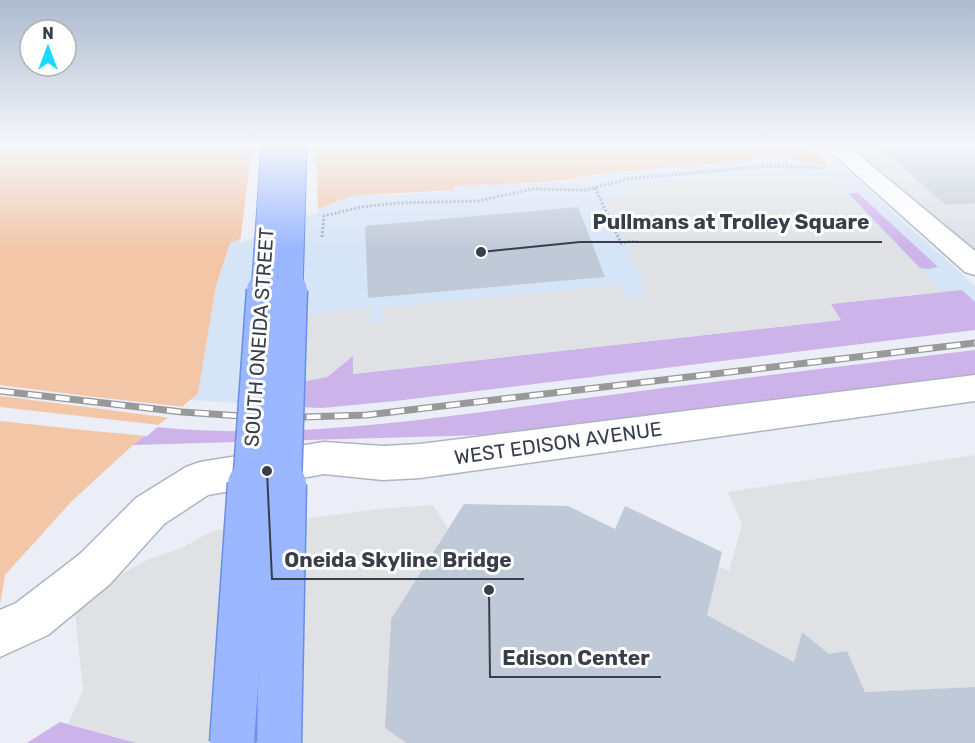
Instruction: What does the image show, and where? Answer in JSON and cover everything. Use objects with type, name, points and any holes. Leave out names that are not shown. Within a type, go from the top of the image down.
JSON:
[{"type":"main road","name":"SOUTH ONEIDA STREET","points":[[232,743],[272,181]]},
{"type":"main road","name":"SOUTH ONEIDA STREET","points":[[279,743],[280,612],[293,181]]},
{"type":"street","points":[[878,181],[964,245],[975,266]]},
{"type":"street","name":"WEST EDISON AVENUE","points":[[0,634],[32,619],[87,576],[150,511],[200,479],[324,458],[383,463],[420,461],[975,388]]},
{"type":"path","points":[[320,246],[324,216],[361,207],[406,202],[478,201],[533,189],[564,191],[595,188],[621,181]]},
{"type":"path","points":[[595,188],[621,243],[637,241]]},
{"type":"shaded area","points":[[0,181],[555,181],[491,186],[490,184],[454,186],[454,190],[351,196],[230,243],[216,286],[198,394],[133,445],[72,501],[5,575],[0,605]]},
{"type":"shaded area","points":[[519,181],[858,181],[975,286],[975,330],[395,401],[320,408],[191,400],[198,394],[216,286],[230,243],[351,196],[415,194],[453,190],[453,186],[491,185]]},
{"type":"shaded area","points":[[661,181],[833,181],[943,292],[831,304],[841,320],[353,374],[353,356],[327,377],[295,383],[299,316],[370,308],[370,323],[374,325],[383,322],[383,308],[621,285],[627,299],[638,299],[644,292],[641,277],[604,197],[636,194],[631,183]]},
{"type":"shaded area","points":[[889,181],[975,181],[975,250],[941,225]]},
{"type":"shaded area","points":[[848,193],[858,193],[938,267],[920,268]]},
{"type":"shaded area","points":[[962,290],[975,302],[975,330],[395,401],[321,408],[281,406],[295,383],[327,377],[353,356],[353,374],[840,320],[830,304]]},
{"type":"shaded area","points":[[975,350],[975,377],[537,430],[486,435],[133,445],[156,427],[208,431],[260,431],[364,426]]},
{"type":"shaded area","points":[[975,455],[975,687],[865,692],[847,652],[829,654],[802,632],[794,662],[707,615],[718,566],[729,571],[742,524],[728,492]]},
{"type":"shaded area","points":[[433,505],[448,529],[391,619],[385,728],[406,743],[137,743],[68,724],[83,690],[74,602],[148,559],[182,548],[212,531],[379,509]]},
{"type":"shaded area","points":[[60,722],[137,743],[27,743]]},
{"type":"pier","points":[[248,181],[317,181],[318,212],[240,243]]},
{"type":"pier","points":[[0,385],[186,407],[171,418],[0,396]]},
{"type":"pier","points":[[0,407],[160,425],[147,436],[0,421]]},
{"type":"building","points":[[918,181],[975,181],[975,203],[946,205]]},
{"type":"building","points":[[578,207],[605,277],[368,298],[365,226]]},
{"type":"building","points":[[464,504],[568,506],[615,529],[625,506],[722,552],[707,615],[794,662],[802,632],[829,654],[847,651],[865,692],[975,687],[975,743],[406,743],[385,728],[391,619]]},
{"type":"railway","points":[[0,391],[182,412],[271,418],[367,415],[975,343]]},
{"type":"place","name":"Pullmans at Trolley Square","points":[[481,252]]},
{"type":"place","name":"Oneida Skyline Bridge","points":[[267,471]]},
{"type":"place","name":"Edison Center","points":[[489,590]]}]
